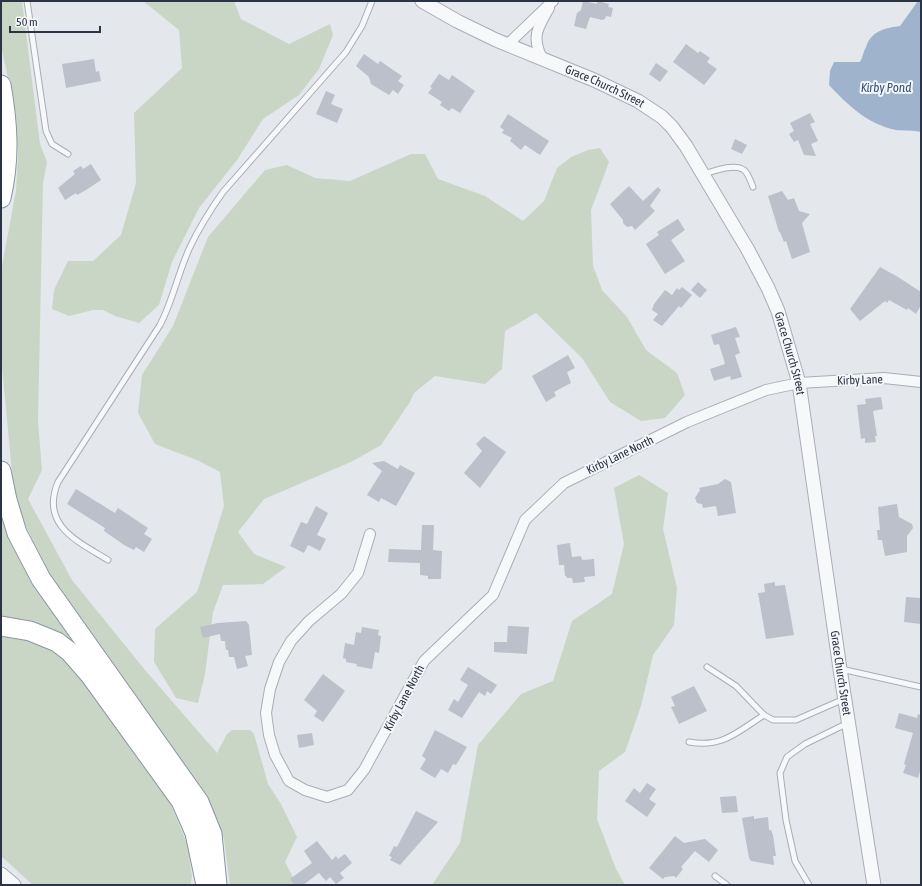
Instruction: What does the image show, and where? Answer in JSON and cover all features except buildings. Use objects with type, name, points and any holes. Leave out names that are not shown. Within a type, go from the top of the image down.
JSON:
[{"type":"highway","points":[[1,85],[8,141],[7,166],[1,198]]},
{"type":"highway","points":[[1,471],[7,500],[17,533],[41,579],[191,788],[199,802],[212,834],[218,885]]},
{"type":"highway","points":[[1,626],[30,631],[58,642],[70,652],[90,675],[181,801],[195,833],[206,885]]},
{"type":"street","name":"Grace Church Street","points":[[422,1],[457,21],[507,45],[594,80],[650,108],[672,127],[703,174],[748,250],[771,294],[778,311],[799,383],[848,723],[874,885]]},
{"type":"street","points":[[507,45],[553,1]]},
{"type":"street","points":[[542,58],[537,48],[536,39],[538,28],[553,1]]},
{"type":"street","name":"Kirby Lane","points":[[799,383],[884,378],[921,382]]},
{"type":"street","name":"Kirby Lane North","points":[[370,534],[358,573],[341,594],[310,621],[292,641],[279,662],[270,689],[266,713],[274,755],[289,781],[305,790],[327,796],[348,790],[364,770],[424,661],[493,595],[525,520],[564,483],[686,422],[766,390],[799,383]]},
{"type":"street","points":[[1,874],[14,885]]},
{"type":"lane","points":[[27,1],[46,131],[52,144],[68,154]]},
{"type":"lane","points":[[108,560],[70,536],[62,528],[55,513],[54,504],[55,489],[58,482],[160,325],[172,299],[190,247],[214,205],[223,192],[346,52],[362,26],[372,1]]},
{"type":"lane","points":[[703,174],[723,169],[740,169],[746,173],[753,187]]},
{"type":"lane","points":[[707,667],[736,686],[764,715],[773,720],[796,720],[845,698]]},
{"type":"lane","points":[[840,669],[921,686]]},
{"type":"lane","points":[[689,742],[704,745],[726,740],[764,715]]},
{"type":"lane","points":[[809,885],[795,861],[786,820],[780,773],[787,756],[805,744],[848,723]]},
{"type":"lane","points":[[715,876],[727,885]]},
{"type":"green space","points":[[1,1],[22,1],[40,144],[47,162],[43,183],[38,421],[42,470],[28,499],[72,580],[145,670],[217,753],[227,734],[232,730],[250,730],[254,734],[268,784],[281,804],[297,837],[285,862],[297,885],[230,885],[224,839],[206,796],[51,578],[24,522],[13,483],[1,356],[1,271],[16,191],[18,156],[16,114],[1,46]]},
{"type":"green space","points":[[143,1],[234,1],[241,19],[289,44],[330,24],[333,35],[319,69],[299,95],[263,119],[237,160],[199,208],[172,262],[159,305],[139,323],[115,316],[103,310],[93,310],[69,316],[52,309],[54,290],[68,261],[93,261],[121,235],[136,183],[134,113],[182,68],[179,30]]},
{"type":"green space","points":[[600,148],[609,162],[591,210],[593,266],[602,290],[627,317],[646,350],[677,373],[685,395],[665,418],[641,421],[610,402],[582,358],[536,313],[505,331],[502,369],[485,384],[435,376],[414,393],[410,402],[381,445],[353,461],[264,499],[238,532],[254,554],[286,567],[263,584],[223,585],[213,612],[205,674],[198,703],[176,698],[154,662],[155,629],[197,592],[224,506],[220,472],[199,461],[155,444],[138,413],[142,375],[173,326],[208,237],[265,170],[287,165],[315,178],[350,181],[411,154],[425,154],[438,179],[485,196],[523,221],[544,201],[557,168],[571,157],[588,150]]},
{"type":"green space","points":[[639,475],[668,493],[663,529],[677,588],[674,625],[653,655],[641,706],[625,752],[599,771],[597,819],[616,869],[625,885],[432,885],[460,843],[478,745],[521,694],[553,681],[572,621],[612,594],[624,544],[614,488]]},
{"type":"green space","points":[[1,509],[87,661],[62,638],[25,619],[1,619]]},
{"type":"green space","points":[[1,635],[41,642],[70,665],[170,803],[188,846],[192,877],[190,885],[33,885],[1,856]]},
{"type":"water","name":"Kirby Pond","points":[[918,1],[921,1],[921,132],[896,130],[876,123],[859,113],[843,100],[829,85],[830,71],[834,62],[860,62],[871,37],[884,29],[900,26]]}]
